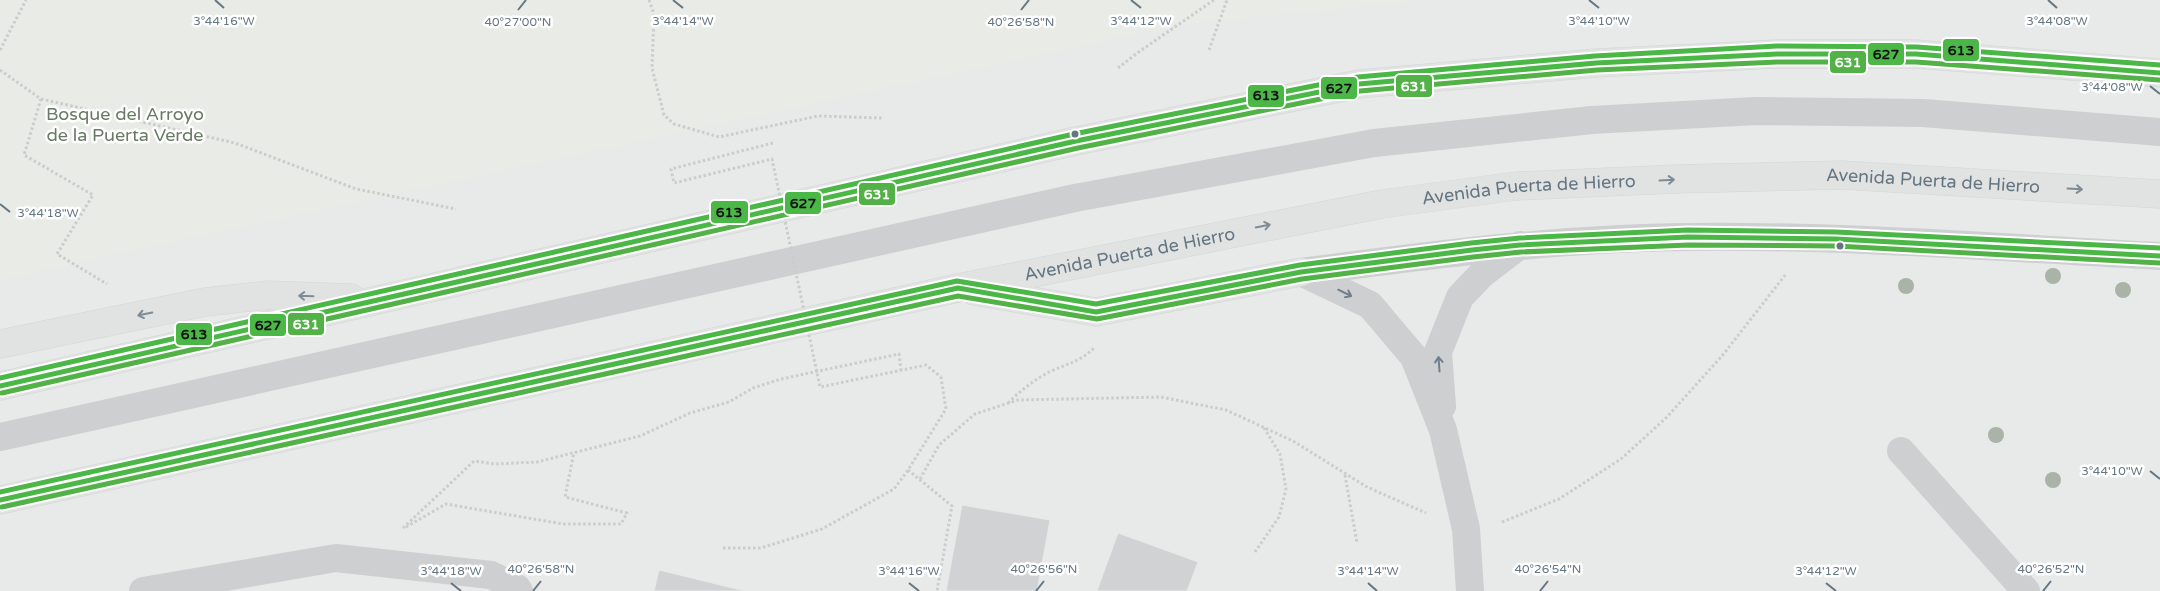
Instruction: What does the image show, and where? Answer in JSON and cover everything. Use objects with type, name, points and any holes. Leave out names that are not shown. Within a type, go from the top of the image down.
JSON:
[{"type":"highway","points":[[0,386],[390,299],[1066,143],[1360,84],[1596,62],[1777,54],[1916,54],[2160,72]]},
{"type":"highway","name":"Avenida Puerta de Hierro","points":[[0,500],[958,288],[1382,204],[1516,186],[1676,179],[1841,175],[2160,194]]},
{"type":"highway","points":[[958,288],[1096,312],[1301,272]]},
{"type":"highway","points":[[0,344],[205,302],[269,295],[390,299]]},
{"type":"street","points":[[0,437],[1075,198],[1374,143],[1592,120],[1756,111],[1923,113],[2160,132]]},
{"type":"street","points":[[1301,272],[1520,245],[1688,237],[1836,239],[2160,256]]},
{"type":"street","points":[[1443,430],[1438,352],[1460,297],[1481,274],[1520,245]]},
{"type":"street","points":[[1301,272],[1370,305],[1414,357],[1443,430],[1466,529],[1470,591]]},
{"type":"street","points":[[1901,452],[2026,591]]},
{"type":"street","points":[[143,591],[336,558],[491,575],[519,591]]},
{"type":"path","points":[[0,50],[26,0]]},
{"type":"path","points":[[649,0],[654,14],[652,68],[664,115],[674,124],[719,137],[818,116],[882,118]]},
{"type":"path","points":[[1118,68],[1140,50],[1214,0]]},
{"type":"path","points":[[1209,50],[1227,0]]},
{"type":"path","points":[[0,70],[41,99],[234,143],[356,189],[456,209]]},
{"type":"path","points":[[41,99],[24,155],[93,195],[57,254],[114,288]]},
{"type":"path","points":[[723,548],[760,548],[822,530],[894,489],[908,470],[946,408],[941,377],[926,365],[820,387],[772,159],[674,183],[671,170],[773,142]]},
{"type":"path","points":[[1498,524],[1559,500],[1621,459],[1666,418],[1722,356],[1786,274]]},
{"type":"path","points":[[1008,404],[1028,386],[1048,373],[1084,358],[1098,343]]},
{"type":"path","points":[[574,452],[565,497],[627,513],[621,524],[563,524],[446,504],[401,530],[474,461],[494,464],[537,462],[574,452],[640,436],[690,413],[729,402],[753,388],[899,354],[901,370]]},
{"type":"path","points":[[920,480],[939,445],[975,414],[1018,400],[1161,397],[1226,410],[1293,441],[1367,487],[1432,516]]},
{"type":"path","points":[[1255,552],[1279,518],[1286,489],[1280,454],[1263,427]]},
{"type":"path","points":[[908,470],[952,506],[937,591]]},
{"type":"path","points":[[1345,474],[1357,542]]},
{"type":"shaded area","points":[[0,0],[2160,0],[2160,591],[0,591]]},
{"type":"green space","name":"Bosque del Arroyo de la Puerta Verde","points":[[0,0],[1428,0],[1180,25],[108,256],[0,281]]},
{"type":"building","points":[[962,505],[1050,520],[1037,591],[946,591]]},
{"type":"building","points":[[1118,533],[1198,562],[1187,591],[1097,591]]},
{"type":"building","points":[[659,570],[745,591],[654,591]]},
{"type":"transit line","name":"613","points":[[0,378],[1074,134],[1358,77],[1595,56],[1777,46],[1917,47],[2160,65]]},
{"type":"transit line","name":"627","points":[[0,386],[1076,141],[1359,84],[1596,63],[1777,54],[1916,54],[2160,73]]},
{"type":"transit line","name":"631","points":[[2,393],[1078,148],[1360,91],[1597,70],[1777,62],[1916,62],[2159,80]]},
{"type":"transit line","name":"613","points":[[0,492],[957,281],[1096,304],[1300,265],[1471,243],[1520,238],[1688,230],[1836,232],[2160,248]]},
{"type":"transit line","name":"627","points":[[0,500],[958,288],[1096,312],[1301,272],[1472,250],[1520,245],[1688,237],[1836,239],[2160,256]]},
{"type":"transit line","name":"631","points":[[2,507],[958,296],[1097,319],[1302,279],[1473,257],[1521,252],[1688,245],[1836,246],[2160,263]]}]
